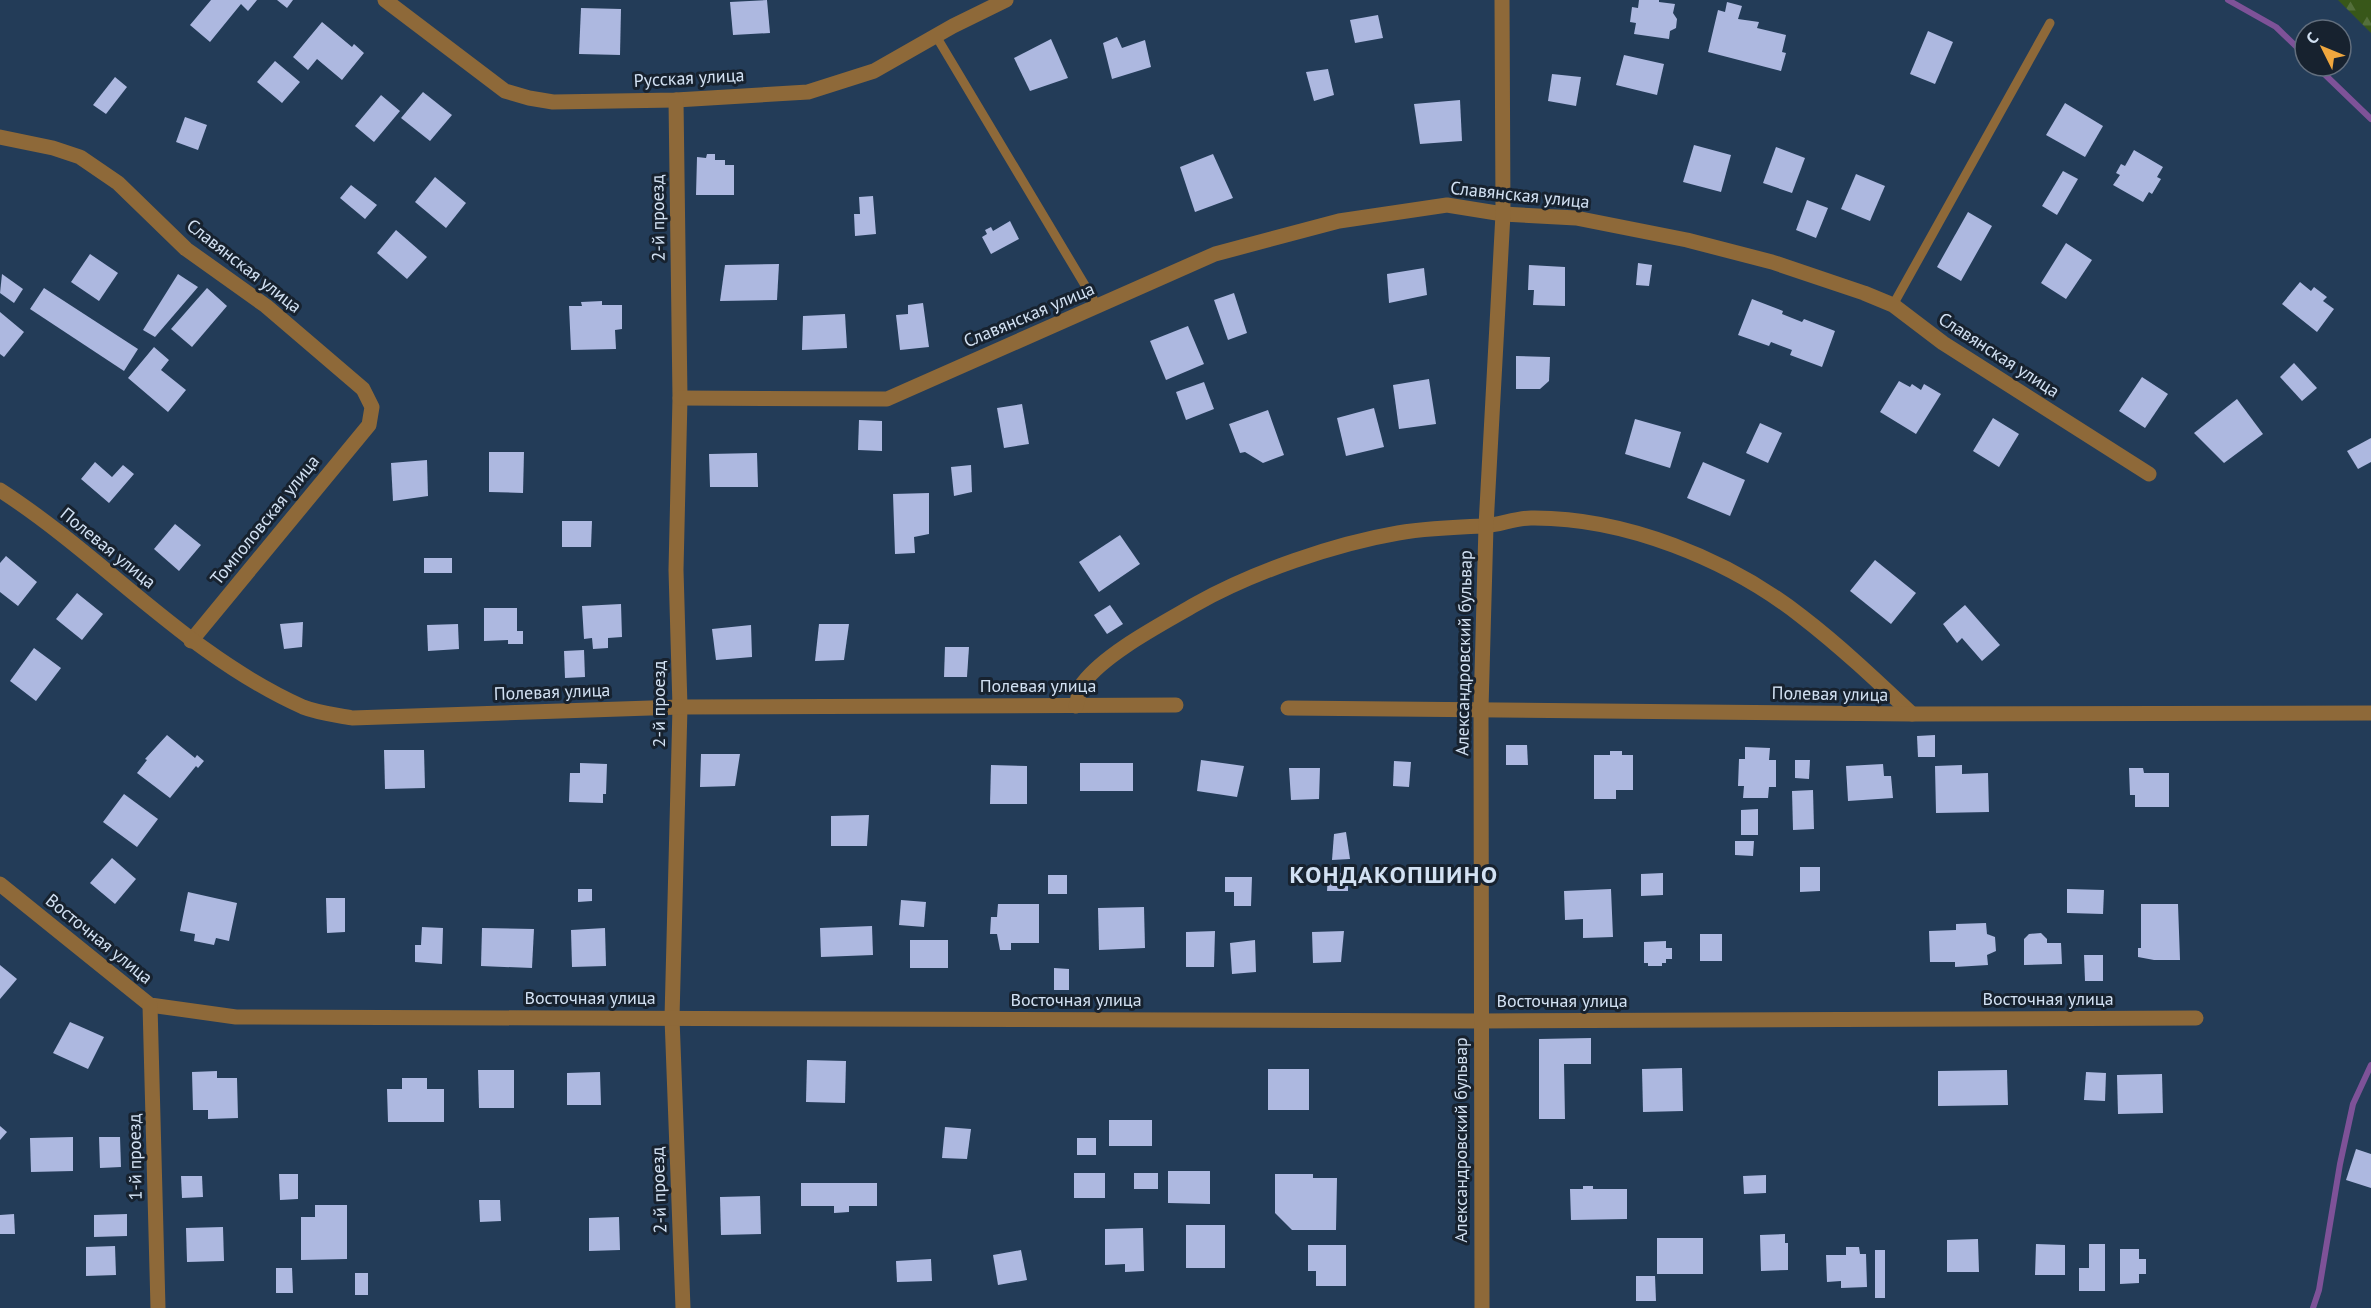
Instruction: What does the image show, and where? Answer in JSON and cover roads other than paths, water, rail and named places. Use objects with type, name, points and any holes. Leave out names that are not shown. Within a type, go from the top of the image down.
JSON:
[{"type":"street","name":"Русская улица","points":[[385,0],[505,91],[553,102],[676,100],[808,92],[874,71],[1006,0]]},
{"type":"street","name":"Александровский бульвар","points":[[1482,1308],[1481,709],[1486,526],[1503,214],[1502,0]]},
{"type":"street","name":"2-й проезд","points":[[676,100],[680,398],[676,570],[680,707],[672,1018],[683,1308]]},
{"type":"street","name":"Славянская улица","points":[[0,137],[53,148],[80,157],[118,183],[186,249],[266,306],[363,389],[372,407],[369,425]]},
{"type":"street","name":"Славянская улица","points":[[680,398],[887,399],[1215,254],[1339,221],[1447,205],[1503,214],[1576,218],[1687,240],[1772,262],[1864,293],[1893,305],[1943,343],[2149,474]]},
{"type":"street","name":"Томполовская улица","points":[[191,641],[369,425]]},
{"type":"street","name":"Полевая улица","points":[[0,490],[46,522],[191,641],[264,686],[305,708],[352,718],[680,707],[1176,705]]},
{"type":"street","points":[[1076,706],[1082,685],[1104,663],[1138,638],[1223,589],[1275,568],[1397,533],[1455,526],[1486,526],[1529,518],[1593,522],[1639,534],[1700,556],[1760,588],[1800,615],[1912,714]]},
{"type":"street","name":"Полевая улица","points":[[1288,708],[1912,714],[2371,713]]},
{"type":"street","name":"Восточная улица","points":[[0,884],[150,1005],[236,1017],[1480,1021],[2196,1018]]},
{"type":"street","name":"1-й проезд","points":[[150,1005],[158,1308]]},
{"type":"lane","points":[[1893,305],[2050,23]]},
{"type":"lane","points":[[936,36],[1098,307]]},
{"type":"waterway","points":[[2228,0],[2276,27],[2293,43]]},
{"type":"waterway","points":[[2328,78],[2371,119]]},
{"type":"waterway","points":[[2313,1308],[2319,1290],[2340,1164],[2353,1104],[2371,1065]]},
{"type":"district","name":"КОНДАКОПШИНО","points":[[1394,875]]}]
